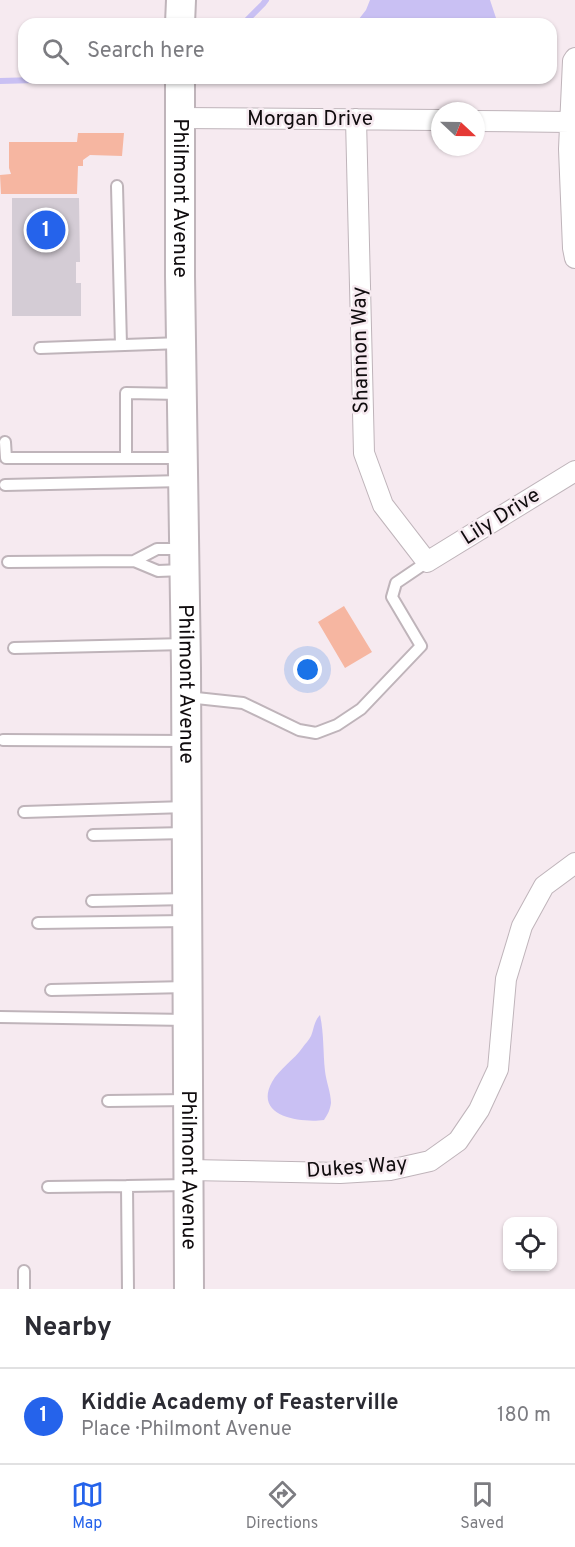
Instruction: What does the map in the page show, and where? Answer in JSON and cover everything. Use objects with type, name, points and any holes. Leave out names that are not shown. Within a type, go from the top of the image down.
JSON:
[{"type":"main road","points":[[180,0],[180,18]]},
{"type":"main road","name":"Philmont Avenue","points":[[180,84],[187,741],[189,1289]]},
{"type":"street","points":[[575,58],[569,149],[575,258]]},
{"type":"street","name":"Morgan Drive","points":[[180,118],[431,120]]},
{"type":"street","name":"Shannon Way","points":[[356,119],[364,453],[383,505],[427,562]]},
{"type":"street","points":[[485,121],[570,122]]},
{"type":"street","name":"Lily Drive","points":[[427,562],[575,471]]},
{"type":"street","name":"Dukes Way","points":[[189,1177],[390,1170],[430,1161],[458,1141],[479,1110],[498,1069],[507,979],[522,926],[544,886],[575,863]]},
{"type":"lane","points":[[117,186],[121,345]]},
{"type":"lane","points":[[40,348],[181,343]]},
{"type":"lane","points":[[126,458],[126,393],[182,394]]},
{"type":"lane","points":[[5,442],[6,458],[126,458],[183,469]]},
{"type":"lane","points":[[5,485],[183,469]]},
{"type":"lane","points":[[134,561],[157,549],[185,560]]},
{"type":"lane","points":[[8,562],[134,561],[158,571],[185,560]]},
{"type":"lane","points":[[186,697],[243,703],[299,730],[316,733],[337,725],[361,709],[421,646],[392,597],[396,583],[427,562]]},
{"type":"lane","points":[[14,648],[186,644]]},
{"type":"lane","points":[[3,740],[187,741]]},
{"type":"lane","points":[[24,812],[187,820]]},
{"type":"lane","points":[[93,835],[187,820]]},
{"type":"lane","points":[[92,901],[187,910]]},
{"type":"lane","points":[[38,923],[187,910]]},
{"type":"lane","points":[[51,990],[187,987]]},
{"type":"lane","points":[[0,1017],[187,1020]]},
{"type":"lane","points":[[108,1101],[188,1100]]},
{"type":"lane","points":[[48,1187],[127,1185],[189,1177]]},
{"type":"lane","points":[[127,1185],[128,1289]]},
{"type":"lane","points":[[24,1271],[24,1289]]},
{"type":"shaded area","points":[[370,0],[490,0],[496,18],[360,18]]},
{"type":"shaded area","points":[[78,133],[124,133],[122,156],[90,155],[83,160],[83,166],[78,166],[77,194],[1,194],[0,175],[11,174],[9,142],[77,142]]},
{"type":"shaded area","points":[[344,606],[372,652],[345,668],[318,622]]},
{"type":"shaded area","points":[[320,1015],[325,1071],[331,1099],[330,1108],[324,1120],[292,1119],[274,1110],[269,1103],[268,1094],[275,1077],[309,1039]]},
{"type":"building","points":[[12,198],[79,198],[80,262],[76,262],[76,283],[81,283],[81,316],[12,316]]},
{"type":"waterway","points":[[249,18],[266,0]]},
{"type":"waterway","points":[[0,81],[18,81]]},
{"type":"place","name":"Kiddie Academy of Feasterville","points":[[46,230]]}]
